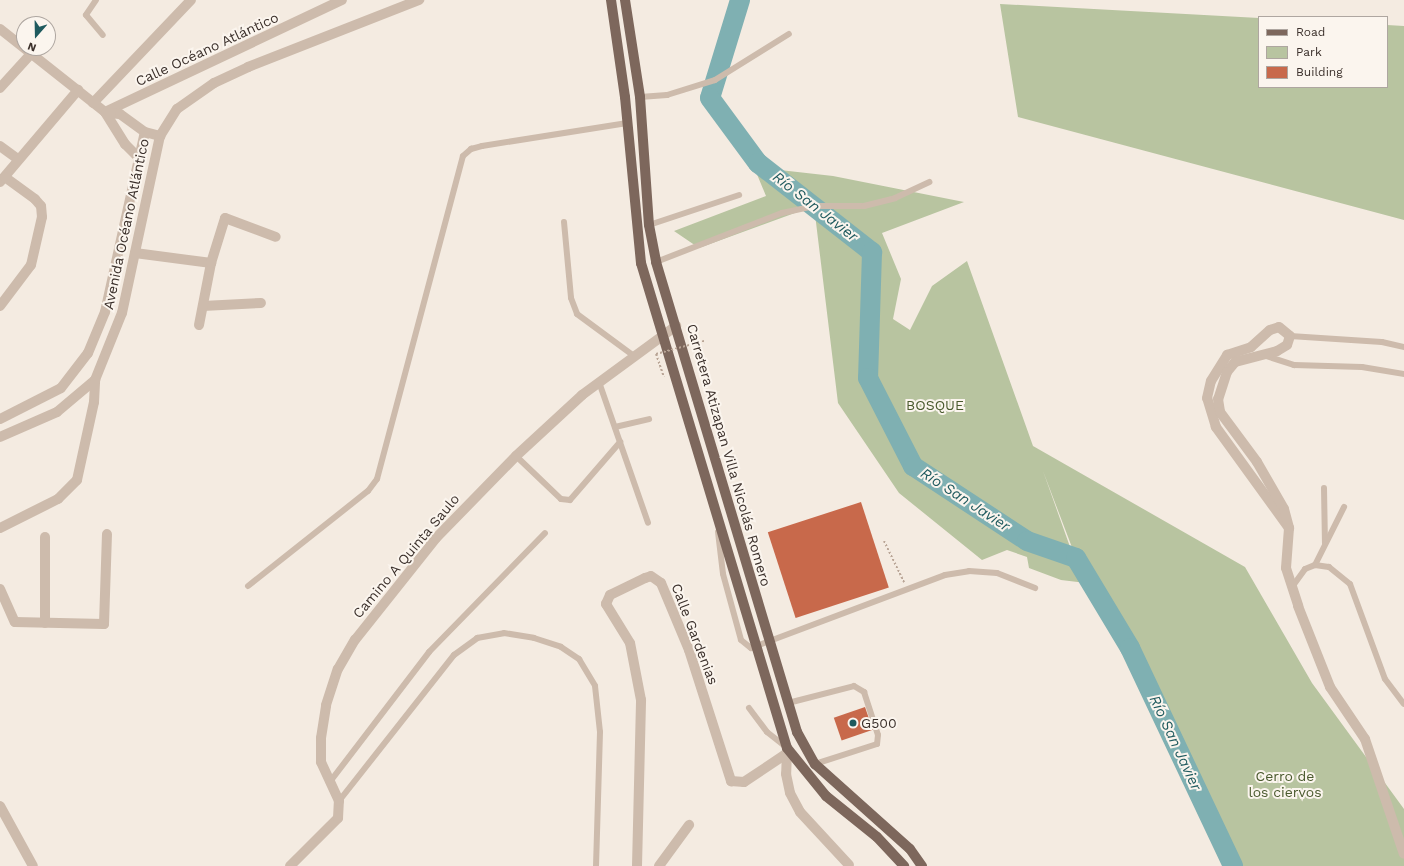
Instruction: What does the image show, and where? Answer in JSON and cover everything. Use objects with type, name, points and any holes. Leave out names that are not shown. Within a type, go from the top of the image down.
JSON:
[{"type":"main road","name":"Carretera Atizapan Villa Nicolás Romero","points":[[611,0],[628,124],[635,226],[649,296],[663,335],[715,506],[786,751],[826,796],[877,837],[904,866]]},
{"type":"main road","name":"Carretera Atizapan Villa Nicolás Romero","points":[[625,0],[640,97],[649,225],[656,262],[788,703],[805,750],[815,764],[910,849],[922,866]]},
{"type":"street","points":[[93,102],[190,0]]},
{"type":"street","name":"Calle Océano Atlántico","points":[[105,112],[342,0]]},
{"type":"street","name":"Avenida Océano Atlántico","points":[[0,437],[57,412],[94,380],[116,335],[160,136],[177,109],[214,83],[304,43],[419,0]]},
{"type":"street","points":[[0,29],[16,43]]},
{"type":"street","points":[[0,88],[29,56]]},
{"type":"street","points":[[31,56],[105,112],[124,144],[138,156]]},
{"type":"street","points":[[0,306],[31,265],[42,217],[41,206],[35,199],[2,179],[78,90]]},
{"type":"street","points":[[105,112],[120,114],[145,132],[160,136]]},
{"type":"street","name":"Avenida Océano Atlántico","points":[[0,419],[61,388],[88,353],[105,312],[138,156],[145,132]]},
{"type":"street","points":[[0,146],[18,159]]},
{"type":"street","points":[[199,325],[211,263],[225,218],[276,237]]},
{"type":"street","points":[[135,253],[211,263]]},
{"type":"street","points":[[203,306],[261,303]]},
{"type":"street","name":"Camino A Quinta Saulo","points":[[338,801],[321,762],[326,705],[338,669],[351,646],[436,538],[516,456],[599,382],[676,326]]},
{"type":"street","points":[[1289,528],[1216,427],[1207,398],[1211,381],[1227,355],[1251,348],[1270,330],[1278,327],[1290,336],[1287,345],[1277,352],[1236,362],[1227,372],[1221,384],[1219,405],[1226,423],[1257,462],[1284,509],[1289,528],[1286,568],[1292,587],[1330,687],[1365,739],[1404,854]]},
{"type":"street","points":[[0,528],[58,499],[77,480],[94,402],[94,380]]},
{"type":"street","points":[[0,589],[12,620],[45,623],[104,624],[107,534]]},
{"type":"street","points":[[45,537],[45,623]]},
{"type":"street","name":"Calle Gardenias","points":[[637,866],[641,700],[630,643],[606,604],[610,595],[651,576],[661,583],[700,680],[728,773],[738,784],[786,751]]},
{"type":"street","points":[[786,751],[790,793],[800,812],[849,865]]},
{"type":"street","points":[[290,866],[338,818],[338,801]]},
{"type":"street","points":[[0,806],[33,866]]},
{"type":"street","points":[[659,866],[689,825]]},
{"type":"lane","points":[[96,0],[86,15],[103,35]]},
{"type":"lane","points":[[640,97],[667,95],[715,80],[789,34]]},
{"type":"lane","points":[[248,586],[368,491],[377,479],[463,156],[471,149],[482,146],[628,124]]},
{"type":"lane","points":[[656,262],[782,213],[814,206],[864,206],[895,198],[930,182]]},
{"type":"lane","points":[[649,225],[739,195]]},
{"type":"lane","points":[[564,222],[571,298],[577,314],[634,356]]},
{"type":"lane","points":[[649,296],[666,293]]},
{"type":"lane","points":[[1290,336],[1382,342],[1404,347]]},
{"type":"lane","points":[[1262,355],[1294,365],[1362,367],[1404,374]]},
{"type":"lane","points":[[599,382],[648,523]]},
{"type":"lane","points":[[615,427],[649,419]]},
{"type":"lane","points":[[516,456],[561,499],[570,500],[620,442]]},
{"type":"lane","points":[[1324,488],[1325,545]]},
{"type":"lane","points":[[1315,565],[1344,507]]},
{"type":"lane","points":[[329,783],[429,652],[545,533]]},
{"type":"lane","points":[[1292,587],[1305,569],[1315,565],[1329,567],[1350,584],[1385,679],[1404,704]]},
{"type":"lane","points":[[756,647],[944,575],[969,571],[997,573],[1035,588]]},
{"type":"lane","points":[[338,801],[454,655],[477,638],[504,633],[534,638],[561,647],[578,659],[595,686],[600,732],[596,866]]},
{"type":"lane","points":[[788,703],[854,686],[864,692],[878,735],[877,744],[815,764]]},
{"type":"lane","points":[[749,708],[767,732],[786,751]]},
{"type":"path","points":[[656,354],[704,341]]},
{"type":"path","points":[[884,541],[908,590]]},
{"type":"green space","points":[[1000,4],[1258,18],[1258,88],[1388,88],[1388,25],[1404,26],[1404,220],[1018,117]]},
{"type":"green space","points":[[754,167],[833,176],[964,202],[882,233],[901,279],[893,319],[910,330],[932,286],[967,261],[1033,446],[1245,567],[1312,683],[1404,809],[1404,866],[1233,866],[1130,648],[1076,558],[1043,471],[1074,558],[1086,583],[1061,580],[1029,568],[1027,557],[1007,550],[982,560],[899,493],[838,403],[814,206],[699,248],[674,231],[766,196]]},
{"type":"building","points":[[861,502],[889,588],[796,618],[768,532]]},
{"type":"building","name":"G500","points":[[865,707],[873,730],[842,740],[834,718]]},
{"type":"waterway","name":"Río San Javier","points":[[740,0],[710,98],[758,163],[872,252],[868,378],[913,466],[1027,541],[1076,558],[1130,648],[1233,866]]},
{"type":"place","name":"G500","points":[[853,723]]},
{"type":"park label","name":"BOSQUE","points":[[935,405]]},
{"type":"park label","name":"Cerro de los ciervos","points":[[1285,784]]}]
